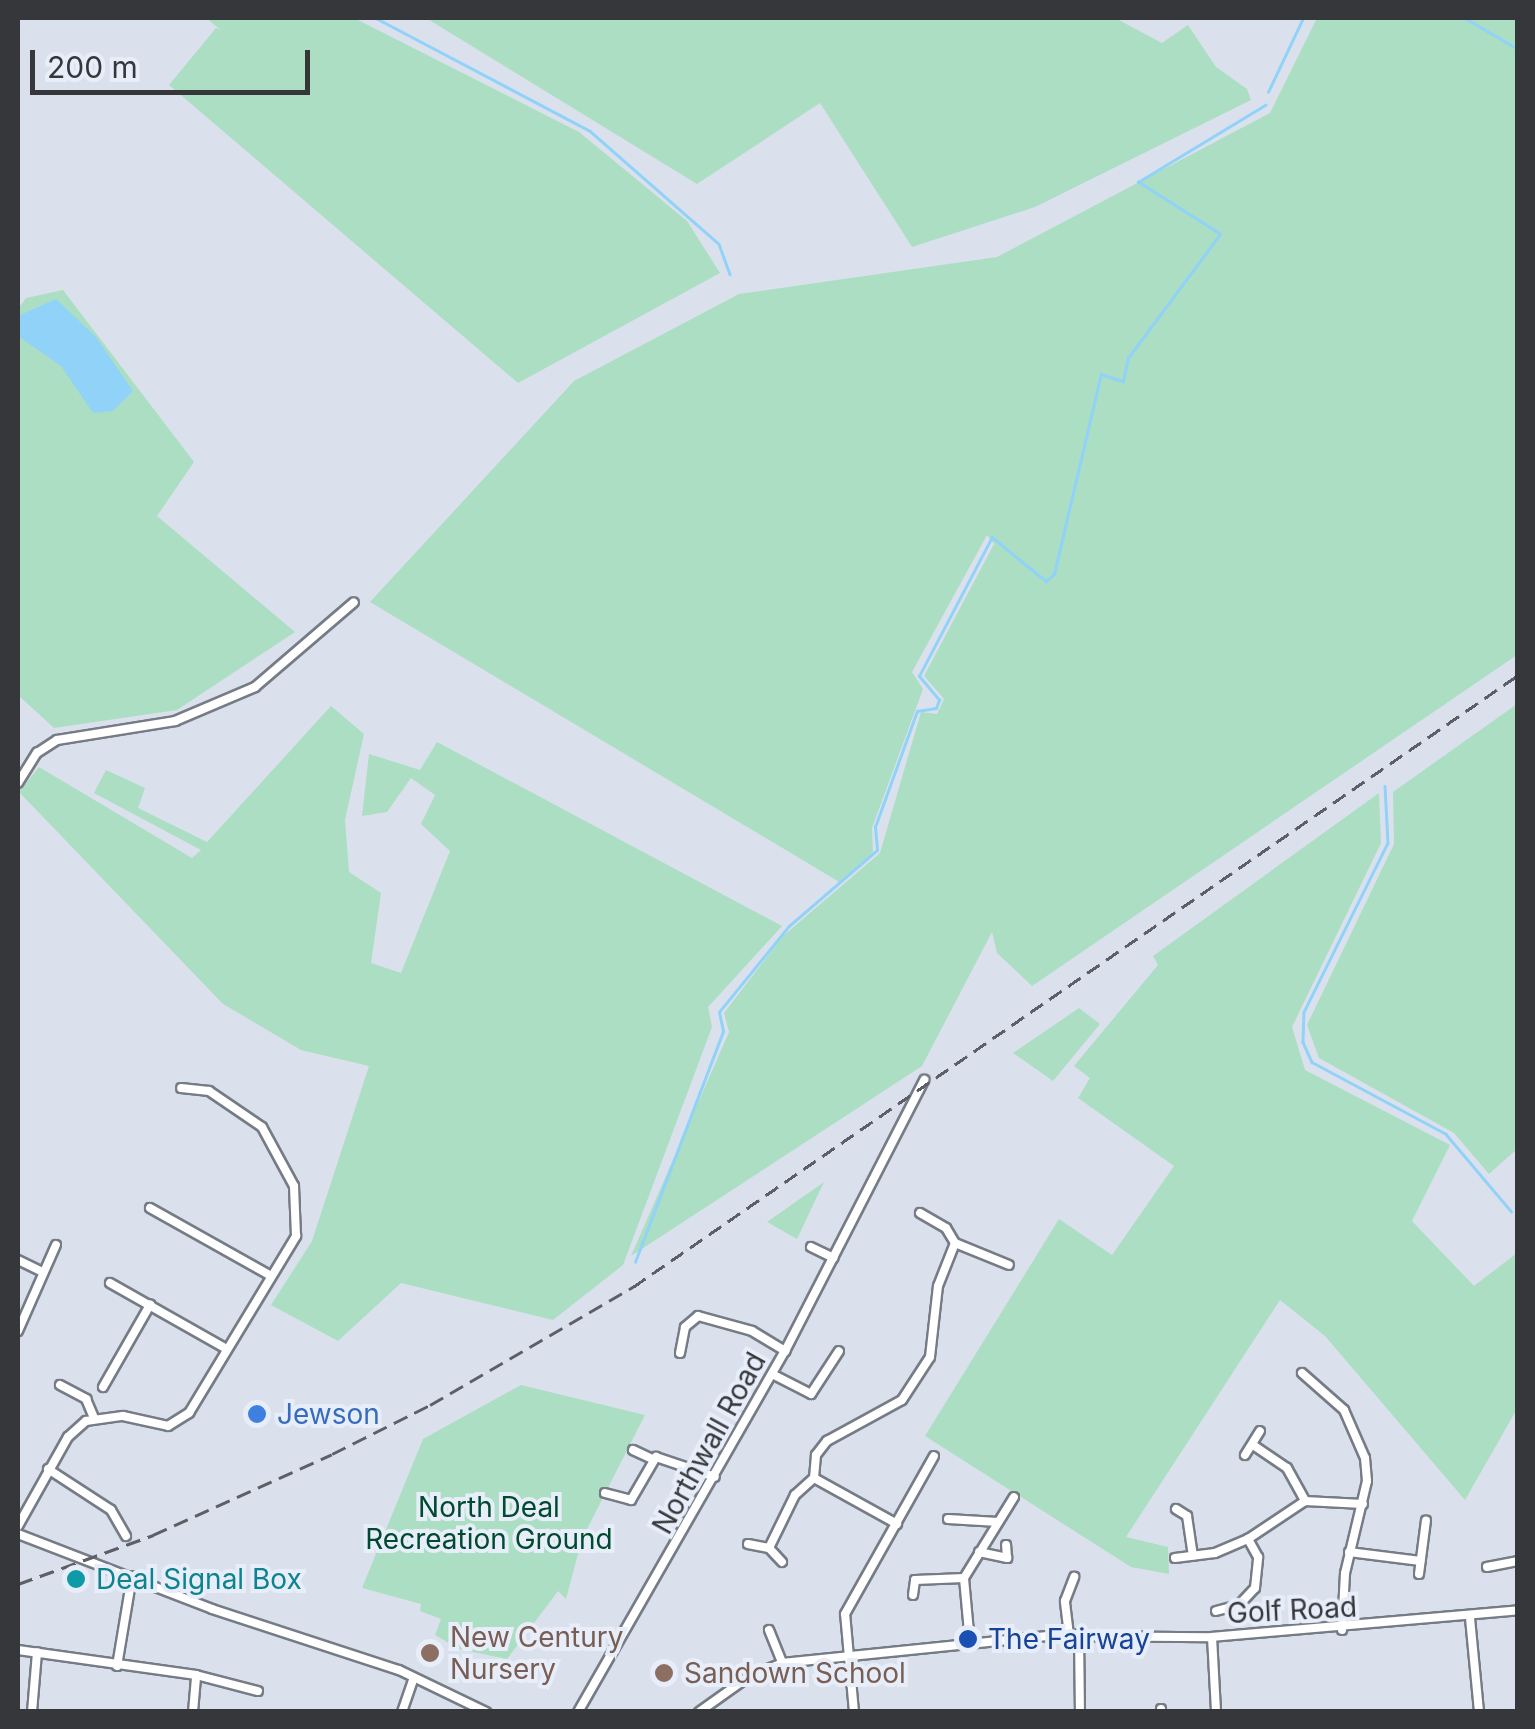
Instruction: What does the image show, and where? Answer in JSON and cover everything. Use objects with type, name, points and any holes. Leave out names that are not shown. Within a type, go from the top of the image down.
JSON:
[{"type":"street","points":[[18,783],[36,752],[57,740],[175,721],[255,687],[354,602]]},
{"type":"street","name":"Northwall Road","points":[[578,1712],[786,1351],[871,1191],[924,1080]]},
{"type":"street","points":[[18,1526],[68,1437],[94,1418],[168,1426],[188,1413],[296,1236],[294,1186],[262,1127],[209,1092],[181,1088]]},
{"type":"street","points":[[871,1191],[884,1197]]},
{"type":"street","points":[[150,1208],[271,1276]]},
{"type":"street","points":[[920,1213],[928,1224],[956,1243],[998,1257],[1009,1265]]},
{"type":"street","points":[[769,1548],[795,1494],[814,1478],[816,1455],[827,1441],[902,1400],[930,1357],[937,1332],[938,1286],[956,1243]]},
{"type":"street","points":[[18,1331],[56,1245]]},
{"type":"street","points":[[812,1247],[834,1258]]},
{"type":"street","points":[[998,1257],[1005,1248]]},
{"type":"street","points":[[18,1260],[43,1272]]},
{"type":"street","points":[[110,1283],[225,1348]]},
{"type":"street","points":[[102,1387],[150,1305]]},
{"type":"street","points":[[680,1354],[686,1327],[698,1316],[752,1331],[786,1351]]},
{"type":"street","points":[[937,1332],[948,1333]]},
{"type":"street","points":[[772,1374],[810,1394],[839,1351]]},
{"type":"street","points":[[831,1368],[844,1374]]},
{"type":"street","points":[[1302,1373],[1344,1410],[1358,1433],[1366,1481],[1349,1552],[1342,1630]]},
{"type":"street","points":[[60,1385],[86,1400],[94,1418]]},
{"type":"street","points":[[1246,1455],[1260,1430]]},
{"type":"street","points":[[1253,1445],[1287,1468],[1305,1501]]},
{"type":"street","points":[[633,1450],[652,1458],[684,1462],[715,1477]]},
{"type":"street","points":[[854,1712],[845,1614],[934,1456]]},
{"type":"street","points":[[604,1493],[631,1500],[652,1458]]},
{"type":"street","points":[[48,1469],[110,1510],[126,1536]]},
{"type":"street","points":[[814,1478],[897,1524]]},
{"type":"street","points":[[970,1643],[964,1578],[1014,1497]]},
{"type":"street","points":[[1176,1558],[1248,1539],[1305,1501],[1363,1504]]},
{"type":"street","points":[[1193,1556],[1188,1516],[1196,1504]]},
{"type":"street","points":[[1176,1509],[1188,1516]]},
{"type":"street","points":[[948,1520],[998,1522]]},
{"type":"street","points":[[1418,1574],[1426,1520]]},
{"type":"street","points":[[18,1534],[414,1678],[486,1712]]},
{"type":"street","points":[[1424,1534],[1435,1535]]},
{"type":"street","points":[[1216,1611],[1248,1598],[1259,1574],[1248,1539]]},
{"type":"street","points":[[748,1544],[769,1548],[782,1562]]},
{"type":"street","points":[[978,1552],[1007,1558],[1006,1545]]},
{"type":"street","points":[[1349,1552],[1420,1561]]},
{"type":"street","points":[[1498,1553],[1500,1564]]},
{"type":"street","points":[[1487,1566],[1518,1561]]},
{"type":"street","points":[[117,1666],[132,1576]]},
{"type":"street","points":[[1068,1635],[1065,1601],[1074,1577]]},
{"type":"street","points":[[912,1595],[915,1580],[964,1578]]},
{"type":"street","points":[[1226,1598],[1229,1608]]},
{"type":"street","name":"Golf Road","points":[[700,1712],[748,1676],[782,1663],[1079,1634],[1212,1637],[1342,1630],[1518,1610]]},
{"type":"street","points":[[1470,1618],[1479,1712]]},
{"type":"street","points":[[769,1630],[782,1663]]},
{"type":"street","points":[[1079,1634],[1080,1712]]},
{"type":"street","points":[[1212,1637],[1216,1712]]},
{"type":"street","points":[[18,1650],[196,1675],[258,1691]]},
{"type":"street","points":[[32,1712],[37,1652]]},
{"type":"street","points":[[194,1712],[196,1675]]},
{"type":"street","points":[[402,1712],[414,1678]]},
{"type":"green space","points":[[206,18],[354,18],[579,132],[687,221],[720,273],[518,383],[169,85],[216,28],[221,30]]},
{"type":"green space","points":[[426,18],[1115,18],[1162,43],[1188,25],[1216,67],[1247,89],[1251,100],[1035,207],[912,247],[820,103],[697,184]]},
{"type":"green space","points":[[1317,18],[1517,18],[1517,655],[1032,986],[997,953],[992,932],[922,1066],[631,1256],[729,1032],[724,1013],[783,936],[880,853],[921,712],[937,714],[944,699],[924,676],[994,544],[987,535],[912,672],[923,689],[872,828],[873,852],[841,883],[370,602],[574,381],[739,294],[997,257],[1270,113]]},
{"type":"green space","points":[[63,290],[194,462],[157,516],[295,632],[177,710],[54,728],[18,695],[18,309],[26,298]]},
{"type":"green space","points":[[1517,704],[1517,1149],[1489,1174],[1454,1133],[1319,1058],[1307,1025],[1394,844],[1393,792]]},
{"type":"green space","points":[[331,706],[364,734],[345,820],[349,872],[381,893],[371,963],[401,973],[450,851],[421,824],[435,795],[411,778],[387,812],[362,816],[369,754],[420,770],[437,742],[782,926],[708,1007],[712,1027],[623,1265],[553,1320],[401,1283],[338,1341],[271,1305],[312,1241],[369,1066],[301,1050],[223,1004],[19,792],[39,767],[192,858],[201,850],[94,793],[106,770],[145,788],[138,808],[207,842]]},
{"type":"green space","points":[[1379,793],[1381,843],[1292,1027],[1305,1070],[1450,1145],[1412,1221],[1474,1286],[1517,1253],[1517,1409],[1465,1500],[1325,1336],[1280,1300],[1126,1537],[1168,1547],[1169,1574],[1131,1567],[925,1436],[1059,1219],[1112,1255],[1174,1166],[1078,1098],[1090,1078],[1074,1066],[1158,965],[1153,956]]},
{"type":"green space","points":[[1079,1008],[1100,1024],[1053,1081],[1013,1053]]},
{"type":"green space","points":[[824,1182],[797,1239],[767,1222]]},
{"type":"green space","name":"North Deal Recreation Ground","points":[[521,1385],[645,1415],[582,1539],[566,1599],[558,1591],[507,1659],[459,1649],[435,1635],[441,1619],[420,1611],[421,1604],[362,1588],[423,1439]]},
{"type":"water","points":[[56,299],[96,337],[133,391],[113,411],[93,413],[61,366],[18,336],[18,316]]},
{"type":"waterway","points":[[376,18],[590,131],[719,244],[730,274]]},
{"type":"waterway","points":[[1268,92],[1303,18]]},
{"type":"waterway","points":[[1465,18],[1518,49]]},
{"type":"waterway","points":[[635,1262],[723,1031],[719,1012],[789,926],[877,850],[875,827],[917,711],[936,708],[939,700],[919,676],[992,537],[1046,581],[1054,574],[1101,374],[1123,381],[1128,358],[1220,234],[1138,182],[1265,105]]},
{"type":"waterway","points":[[1385,786],[1388,843],[1304,1012],[1303,1042],[1312,1062],[1446,1134],[1511,1211]]},
{"type":"railway","points":[[18,1584],[153,1535],[332,1454],[430,1405],[633,1287],[1518,675]]},
{"type":"place","name":"Jewson","points":[[257,1414]]},
{"type":"place","name":"Deal Signal Box","points":[[76,1579]]},
{"type":"place","name":"The Fairway","points":[[968,1639]]},
{"type":"place","name":"New Century Nursery","points":[[430,1653]]},
{"type":"place","name":"Sandown School","points":[[664,1673]]}]
